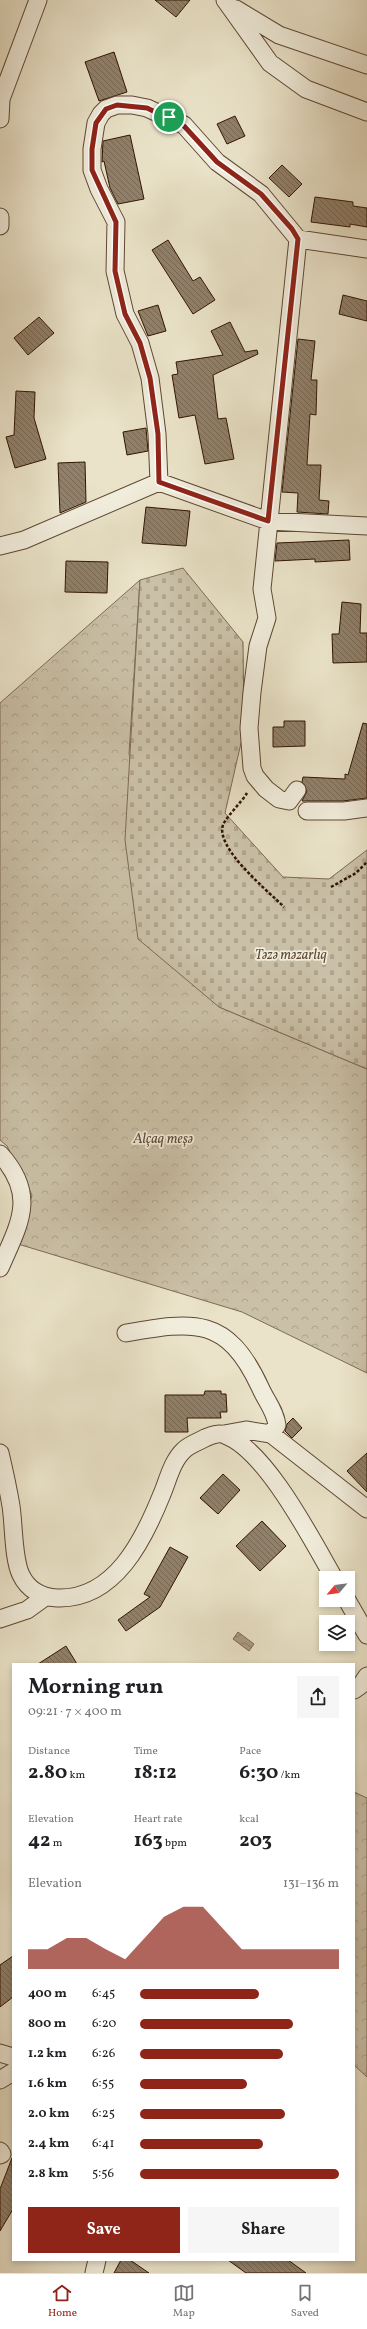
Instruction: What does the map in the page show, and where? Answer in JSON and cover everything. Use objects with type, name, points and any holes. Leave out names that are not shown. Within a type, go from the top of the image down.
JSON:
[{"type":"street","points":[[0,119],[1,99],[38,0]]},
{"type":"street","points":[[228,2],[279,35],[367,65]]},
{"type":"street","points":[[228,2],[270,63],[306,89],[359,106],[367,112]]},
{"type":"street","points":[[159,482],[158,434],[150,378],[140,343],[125,314],[115,271],[116,222],[92,170],[92,149],[96,123],[106,109],[117,105],[132,105],[147,108],[184,126],[217,162],[261,194],[292,229],[298,239],[262,589],[267,618],[258,646],[249,728],[252,768],[255,776],[279,799],[289,801],[297,790]]},
{"type":"street","points":[[0,217],[0,226]]},
{"type":"street","points":[[298,239],[367,249]]},
{"type":"street","points":[[0,546],[24,540],[64,524],[159,482],[268,521],[367,526]]},
{"type":"street","points":[[307,811],[344,811],[367,808]]},
{"type":"street","points":[[0,1154],[15,1174],[23,1206],[19,1226],[0,1268]]},
{"type":"street","points":[[126,1333],[173,1325],[194,1325],[221,1335],[247,1361],[262,1392],[271,1404],[277,1425],[271,1434]]},
{"type":"street","points":[[0,1453],[11,1506],[21,1575],[29,1587],[44,1597],[63,1598],[86,1593],[106,1583],[125,1564],[136,1549],[151,1522],[173,1465],[183,1451],[212,1435],[246,1430],[271,1434],[367,1509]]},
{"type":"street","points":[[224,1434],[250,1452],[266,1469],[330,1571]]},
{"type":"street","points":[[0,1619],[27,1610],[44,1597]]},
{"type":"street","points":[[351,1607],[367,1635]]},
{"type":"street","points":[[355,1689],[361,1685],[367,1676]]},
{"type":"street","points":[[0,2053],[12,2057]]},
{"type":"street","points":[[0,2080],[12,2073]]},
{"type":"street","points":[[94,2273],[97,2261]]},
{"type":"path","points":[[255,776],[240,805],[223,824],[221,833],[228,851],[284,907]]},
{"type":"path","points":[[331,887],[356,873],[367,862]]},
{"type":"green space","name":"Təzə məzarlıq","points":[[183,568],[243,642],[244,730],[225,813],[283,877],[329,879],[367,850],[367,1069],[219,1007],[138,939],[125,840],[140,580]]},
{"type":"green space","name":"Alçaq meşə","points":[[140,580],[129,754],[219,1007],[367,1069],[367,1373],[242,1312],[18,1244],[32,1195],[7,1146],[0,1140],[0,703]]},
{"type":"green space","points":[[355,1792],[367,1798],[367,2077],[355,2066]]},
{"type":"water","points":[[238,1632],[254,1644],[249,1651],[233,1639]]},
{"type":"building","points":[[155,0],[190,0],[176,17]]},
{"type":"building","points":[[114,52],[127,92],[99,101],[85,62]]},
{"type":"building","points":[[235,116],[245,136],[227,144],[217,124]]},
{"type":"building","points":[[130,135],[144,199],[118,204],[110,188],[104,161],[102,162],[103,141]]},
{"type":"building","points":[[282,165],[302,184],[289,197],[269,178]]},
{"type":"building","points":[[315,197],[353,202],[353,206],[367,208],[367,227],[350,224],[350,227],[311,222]]},
{"type":"building","points":[[168,240],[193,281],[200,277],[215,300],[193,314],[152,250]]},
{"type":"building","points":[[343,295],[367,301],[367,321],[339,314]]},
{"type":"building","points":[[158,305],[166,331],[148,336],[138,311]]},
{"type":"building","points":[[39,317],[54,333],[28,355],[14,338]]},
{"type":"building","points":[[230,322],[245,352],[257,350],[258,354],[213,375],[218,419],[226,418],[234,459],[205,464],[195,415],[179,418],[172,375],[178,374],[176,362],[223,355],[211,331]]},
{"type":"building","points":[[298,339],[315,341],[311,380],[317,380],[316,415],[310,414],[307,465],[321,465],[319,500],[329,501],[328,514],[297,512],[298,493],[282,492]]},
{"type":"building","points":[[16,391],[35,392],[34,418],[46,459],[15,468],[6,437],[14,435]]},
{"type":"building","points":[[146,428],[148,451],[127,455],[123,432]]},
{"type":"building","points":[[85,462],[86,502],[60,513],[58,463]]},
{"type":"building","points":[[146,507],[190,511],[186,546],[142,543]]},
{"type":"building","points":[[349,540],[350,560],[315,562],[315,559],[275,561],[277,543]]},
{"type":"building","points":[[66,561],[108,562],[107,593],[65,592]]},
{"type":"building","points":[[342,602],[361,604],[360,633],[367,633],[367,662],[333,663],[332,634],[339,634]]},
{"type":"building","points":[[284,721],[305,721],[305,746],[273,747],[273,727],[284,727]]},
{"type":"building","points":[[363,723],[367,724],[367,798],[343,801],[302,801],[307,791],[302,782],[303,777],[345,779],[345,774],[348,775]]},
{"type":"building","points":[[205,1391],[221,1391],[221,1394],[226,1394],[227,1412],[220,1412],[221,1418],[187,1418],[188,1432],[165,1432],[165,1395],[204,1395]]},
{"type":"building","points":[[293,1418],[302,1428],[292,1438],[285,1431],[287,1424]]},
{"type":"building","points":[[367,1453],[367,1492],[347,1471]]},
{"type":"building","points":[[223,1474],[240,1490],[218,1514],[200,1498]]},
{"type":"building","points":[[262,1521],[286,1546],[260,1571],[236,1546]]},
{"type":"building","points":[[170,1547],[188,1557],[160,1607],[126,1631],[118,1620],[150,1597],[144,1594]]},
{"type":"building","points":[[66,1646],[76,1663],[40,1663]]},
{"type":"building","points":[[12,1957],[12,1998],[0,2007],[0,1965]]},
{"type":"building","points":[[12,2158],[12,2211],[0,2231],[0,2189]]},
{"type":"building","points":[[120,2261],[131,2261],[149,2273],[114,2273]]},
{"type":"building","points":[[229,2261],[289,2261],[306,2273],[246,2273]]},
{"type":"route","points":[[117,105],[132,105],[147,108],[169,117],[184,126],[217,162],[244,180],[261,194],[292,229],[298,239],[268,521],[159,482],[158,434],[150,378],[140,343],[125,314],[115,271],[116,222],[99,189],[92,170],[92,149],[96,123],[106,109],[117,105]]}]
